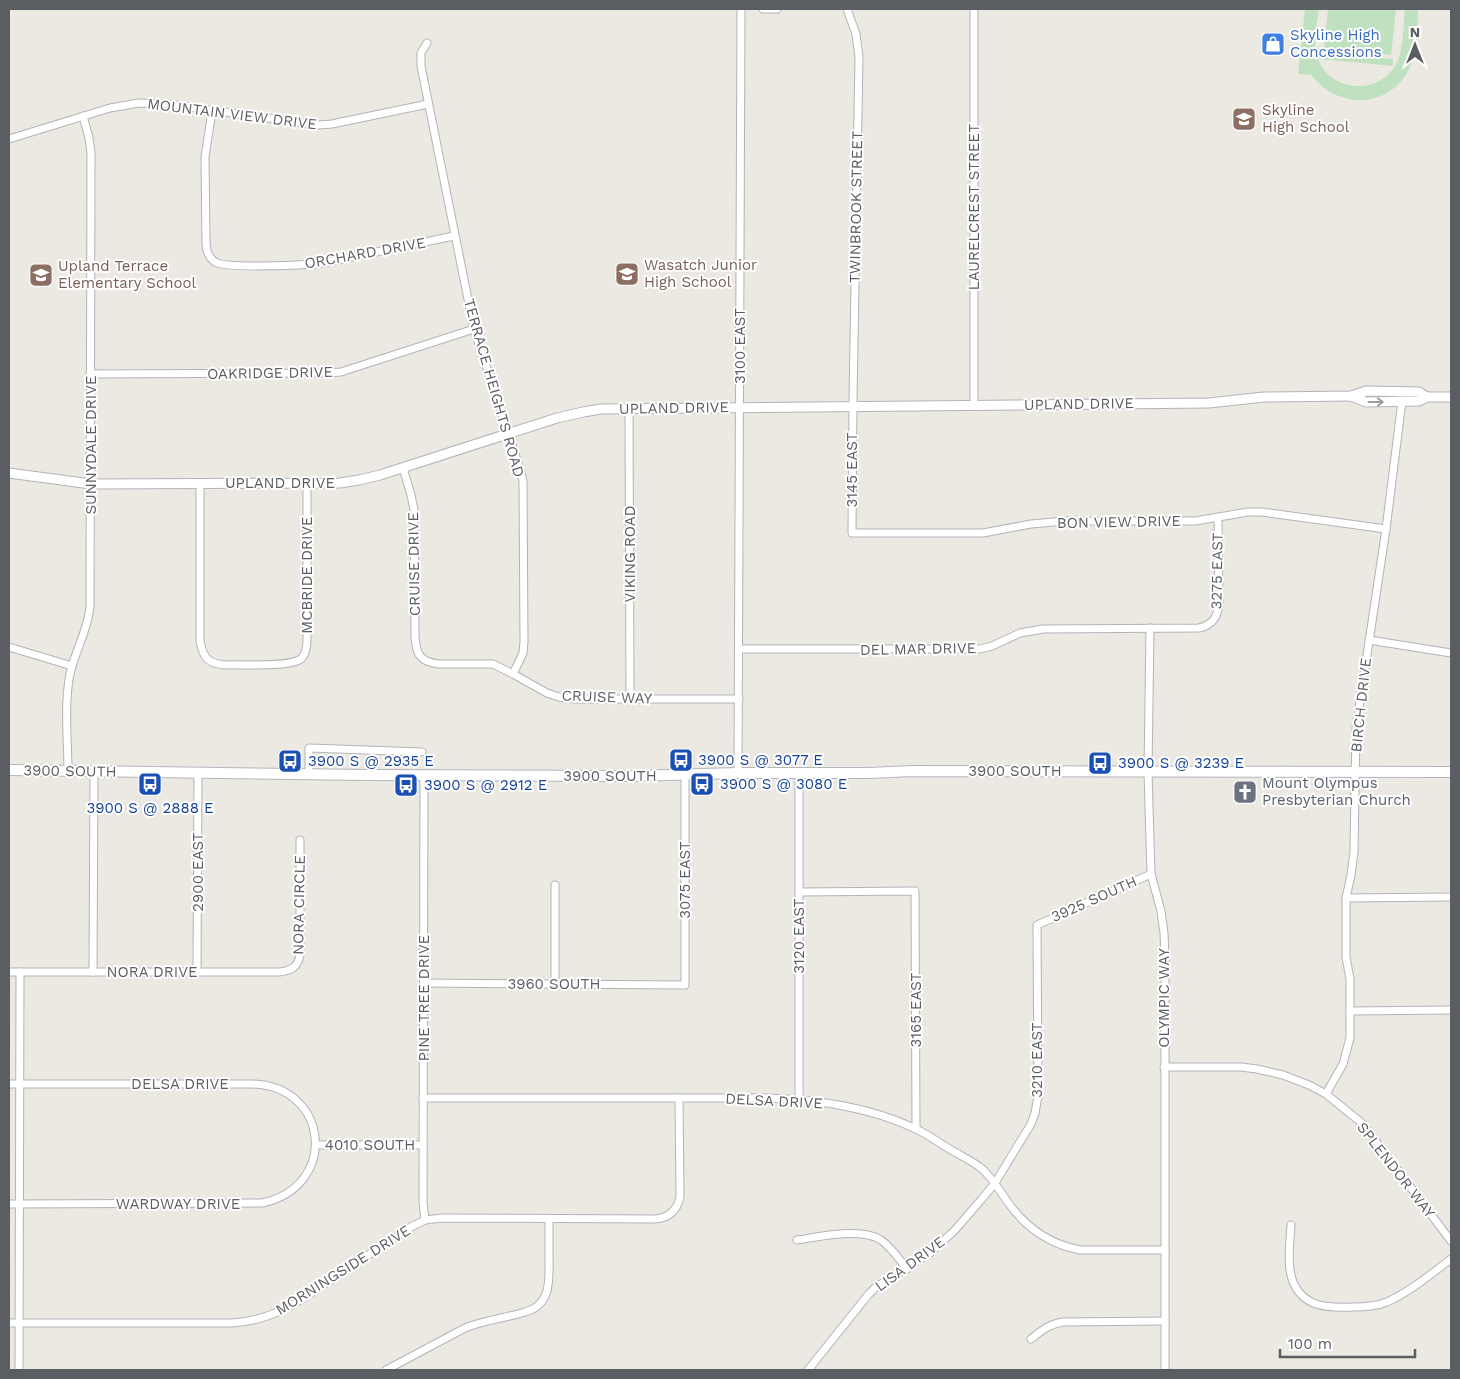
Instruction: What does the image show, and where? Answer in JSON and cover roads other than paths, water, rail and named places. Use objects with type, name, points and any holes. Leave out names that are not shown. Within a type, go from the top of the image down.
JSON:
[{"type":"main road","name":"3900 SOUTH","points":[[9,770],[424,776],[685,775],[913,771],[1451,772]]},
{"type":"street","name":"3100 EAST","points":[[738,773],[741,9]]},
{"type":"street","points":[[764,9],[777,9]]},
{"type":"street","name":"TWINBROOK STREET","points":[[847,9],[856,34],[859,57],[852,407]]},
{"type":"street","name":"LAURELCREST STREET","points":[[974,9],[974,405]]},
{"type":"street","name":"TERRACE HEIGHTS ROAD","points":[[427,43],[422,52],[420,66],[474,329],[520,468],[523,493],[524,642],[523,653],[513,674]]},
{"type":"street","name":"MOUNTAIN VIEW DRIVE","points":[[9,139],[110,108],[139,103],[168,104],[318,125],[332,124],[428,104]]},
{"type":"street","name":"ORCHARD DRIVE","points":[[212,111],[205,157],[206,242],[208,252],[216,263],[229,265],[323,264],[454,236]]},
{"type":"street","name":"SUNNYDALE DRIVE","points":[[68,772],[68,686],[72,666],[86,629],[90,607],[91,153],[83,116]]},
{"type":"street","name":"OAKRIDGE DRIVE","points":[[90,374],[341,372],[474,329]]},
{"type":"street","name":"UPLAND DRIVE","points":[[9,473],[91,484],[340,483],[360,480],[403,468],[557,418],[583,412],[629,408],[1210,402],[1264,397],[1351,396],[1366,391],[1413,391],[1427,397]]},
{"type":"street","name":"UPLAND DRIVE","points":[[1351,396],[1366,402],[1402,401],[1404,397],[1451,397]]},
{"type":"street","name":"BIRCH DRIVE","points":[[1326,1094],[1339,1071],[1350,1038],[1350,979],[1346,957],[1346,898],[1354,852],[1356,728],[1386,529],[1402,401]]},
{"type":"street","name":"3145 EAST","points":[[852,407],[852,534]]},
{"type":"street","name":"VIKING ROAD","points":[[629,408],[630,699]]},
{"type":"street","name":"CRUISE DRIVE","points":[[403,468],[414,510],[415,637],[418,654],[423,659]]},
{"type":"street","name":"MCBRIDE DRIVE","points":[[200,483],[200,641],[206,659],[215,664],[285,664],[295,662],[302,657],[307,639],[307,483]]},
{"type":"street","name":"BON VIEW DRIVE","points":[[852,534],[983,533],[1031,524],[1065,521],[1195,521],[1248,512],[1262,512],[1386,529]]},
{"type":"street","name":"3275 EAST","points":[[1212,622],[1218,614],[1219,606],[1218,518]]},
{"type":"street","name":"DEL MAR DRIVE","points":[[739,649],[980,649],[992,646],[1020,633],[1043,629],[1199,628],[1206,627],[1212,622]]},
{"type":"street","name":"OLYMPIC WAY","points":[[1150,628],[1148,772],[1151,874],[1161,911],[1164,934],[1165,1370]]},
{"type":"street","points":[[1368,640],[1451,653]]},
{"type":"street","points":[[9,647],[72,666]]},
{"type":"street","name":"CRUISE WAY","points":[[423,659],[430,663],[439,664],[493,664],[547,693],[573,699],[739,699]]},
{"type":"street","points":[[309,774],[310,748],[422,752]]},
{"type":"street","points":[[93,972],[94,772]]},
{"type":"street","name":"2900 EAST","points":[[197,972],[198,772]]},
{"type":"street","name":"3120 EAST","points":[[799,773],[799,1099]]},
{"type":"street","name":"3075 EAST","points":[[685,775],[685,985]]},
{"type":"street","name":"PINE TREE DRIVE","points":[[424,776],[423,1202],[425,1220]]},
{"type":"street","name":"NORA CIRCLE","points":[[294,968],[300,954],[300,840]]},
{"type":"street","name":"3925 SOUTH","points":[[1037,925],[1151,874]]},
{"type":"street","points":[[555,885],[555,984]]},
{"type":"street","name":"3165 EAST","points":[[799,892],[915,891],[916,1129]]},
{"type":"street","points":[[1346,898],[1451,897]]},
{"type":"street","name":"3210 EAST","points":[[995,1183],[1031,1124],[1037,1108],[1037,925]]},
{"type":"street","name":"NORA DRIVE","points":[[9,972],[279,972],[294,968]]},
{"type":"street","points":[[19,1370],[20,972]]},
{"type":"street","name":"3960 SOUTH","points":[[424,983],[685,985]]},
{"type":"street","points":[[1350,1011],[1451,1010]]},
{"type":"street","name":"SPLENDOR WAY","points":[[1164,1067],[1241,1067],[1257,1069],[1283,1075],[1326,1094],[1363,1124],[1451,1241]]},
{"type":"street","name":"DELSA DRIVE","points":[[9,1084],[252,1084],[269,1086],[292,1096],[304,1108],[316,1137],[316,1145]]},
{"type":"street","name":"DELSA DRIVE","points":[[423,1098],[799,1099],[831,1103],[883,1116],[916,1129],[981,1168],[995,1183],[1020,1218],[1036,1232],[1054,1242],[1080,1250],[1165,1250]]},
{"type":"street","name":"MORNINGSIDE DRIVE","points":[[9,1323],[232,1323],[258,1319],[277,1314],[293,1306],[411,1227],[425,1220],[442,1218],[660,1218],[668,1216],[674,1210],[680,1197],[679,1098]]},
{"type":"street","name":"4010 SOUTH","points":[[316,1145],[423,1145]]},
{"type":"street","name":"WARDWAY DRIVE","points":[[9,1204],[262,1203],[288,1194],[301,1182],[313,1161],[316,1145]]},
{"type":"street","name":"LISA DRIVE","points":[[808,1370],[868,1295],[930,1253],[950,1234],[995,1183]]},
{"type":"street","points":[[386,1370],[465,1328],[529,1311],[541,1304],[549,1287],[549,1219]]},
{"type":"street","points":[[1291,1225],[1290,1268],[1292,1279],[1301,1294],[1309,1301],[1320,1306],[1331,1308],[1358,1307],[1385,1302],[1407,1291],[1451,1259]]},
{"type":"street","points":[[797,1240],[836,1235],[855,1234],[870,1236],[881,1240],[907,1268]]},
{"type":"street","points":[[1031,1339],[1053,1323],[1165,1321]]},
{"type":"place","name":"Skyline High Concessions","points":[[1273,44]]},
{"type":"place","name":"Skyline High School","points":[[1244,119]]},
{"type":"place","name":"Wasatch Junior High School","points":[[627,274]]},
{"type":"place","name":"Upland Terrace Elementary School","points":[[41,275]]},
{"type":"place","name":"3900 S @ 3077 E","points":[[681,760]]},
{"type":"place","name":"3900 S @ 2935 E","points":[[290,761]]},
{"type":"place","name":"3900 S @ 3239 E","points":[[1100,763]]},
{"type":"place","name":"3900 S @ 2888 E","points":[[150,784]]},
{"type":"place","name":"3900 S @ 3080 E","points":[[702,784]]},
{"type":"place","name":"3900 S @ 2912 E","points":[[406,785]]},
{"type":"place","name":"Mount Olympus Presbyterian Church","points":[[1245,792]]}]
